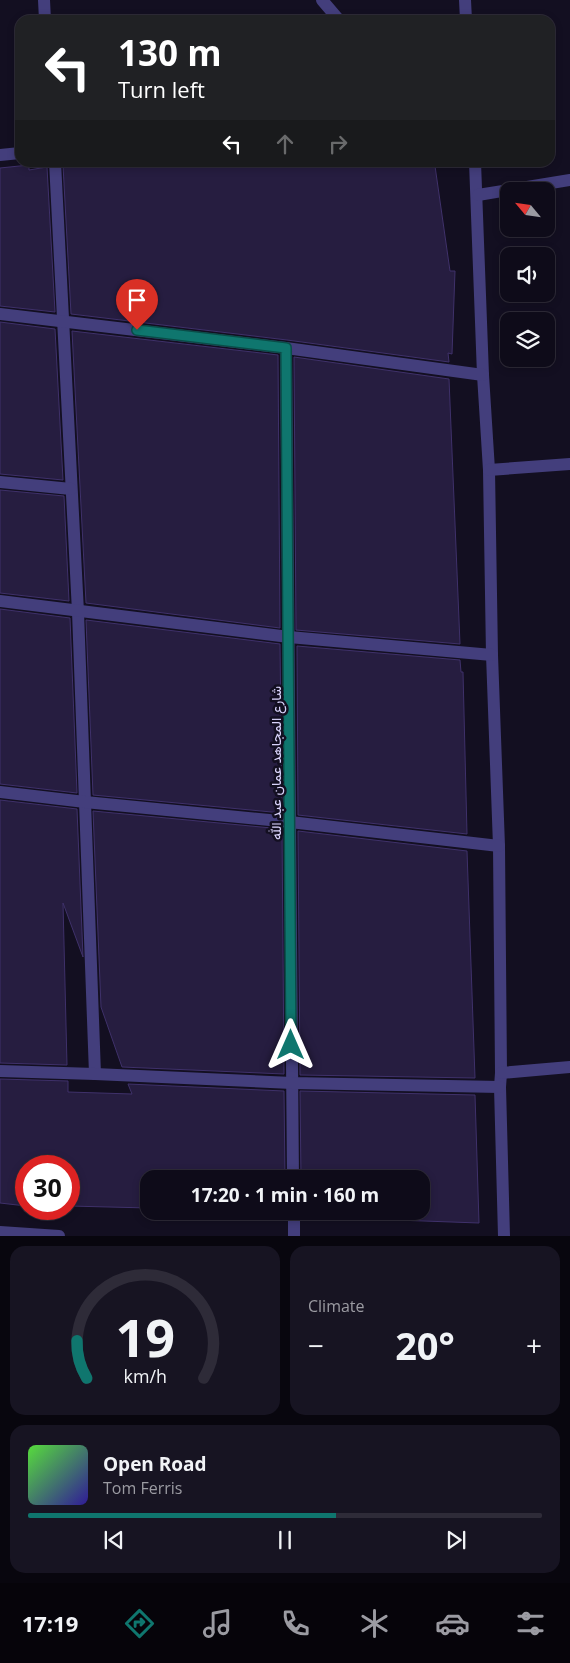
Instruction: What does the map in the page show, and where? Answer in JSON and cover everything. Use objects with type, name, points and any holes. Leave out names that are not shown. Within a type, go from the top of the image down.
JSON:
[{"type":"street","points":[[44,0],[45,15]]},
{"type":"street","points":[[322,0],[335,15]]},
{"type":"street","points":[[465,0],[466,15]]},
{"type":"street","points":[[0,154],[15,153]]},
{"type":"street","points":[[55,167],[78,612],[95,1074]]},
{"type":"street","points":[[476,167],[483,375],[489,470],[492,655],[499,846],[500,1087],[504,1236]]},
{"type":"street","points":[[478,196],[570,180]]},
{"type":"street","points":[[0,314],[286,348],[483,375]]},
{"type":"street","name":"شارع المجاهد عمان عبد الله","points":[[286,348],[293,1170]]},
{"type":"street","points":[[489,470],[570,464]]},
{"type":"street","points":[[0,482],[71,489]]},
{"type":"street","points":[[0,601],[288,637],[492,655]]},
{"type":"street","points":[[0,792],[499,846]]},
{"type":"street","points":[[501,1073],[570,1067]]},
{"type":"street","points":[[0,1072],[95,1074],[292,1083],[500,1087]]},
{"type":"street","points":[[294,1220],[294,1236]]},
{"type":"street","points":[[0,1232],[59,1236]]},
{"type":"building","points":[[29,167],[29,170],[47,167],[55,312],[0,306],[0,168]]},
{"type":"building","points":[[63,167],[435,167],[450,271],[455,271],[452,354],[448,353],[449,362],[71,314]]},
{"type":"building","points":[[0,322],[55,329],[63,480],[0,474]]},
{"type":"building","points":[[72,331],[278,355],[280,628],[86,603]]},
{"type":"building","points":[[294,357],[449,379],[460,644],[296,630]]},
{"type":"building","points":[[0,490],[64,496],[69,601],[0,593]]},
{"type":"building","points":[[0,609],[70,618],[77,793],[0,784]]},
{"type":"building","points":[[86,620],[280,644],[282,813],[93,795]]},
{"type":"building","points":[[297,646],[460,660],[461,672],[463,672],[467,834],[298,815]]},
{"type":"building","points":[[0,800],[77,809],[83,957],[63,903],[67,1065],[0,1063]]},
{"type":"building","points":[[93,811],[282,829],[284,1074],[122,1067],[101,1007]]},
{"type":"building","points":[[298,831],[467,851],[475,1078],[300,1075]]},
{"type":"building","points":[[0,1079],[68,1081],[68,1092],[132,1094],[128,1084],[284,1091],[285,1170],[140,1170],[140,1208],[80,1206],[80,1155],[15,1155],[15,1205],[0,1203]]},
{"type":"building","points":[[300,1091],[475,1095],[479,1223],[396,1220],[430,1220],[430,1170],[301,1170]]},
{"type":"route","points":[[137,330],[286,348],[291,1045]]}]
